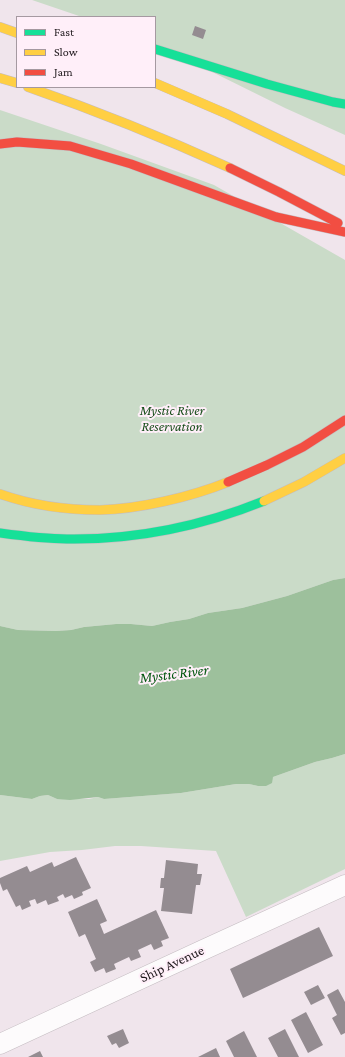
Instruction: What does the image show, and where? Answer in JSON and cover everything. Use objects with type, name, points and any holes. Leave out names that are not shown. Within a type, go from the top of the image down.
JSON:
[{"type":"main road","points":[[0,27],[16,33]]},
{"type":"main road","points":[[156,49],[267,84],[345,104]]},
{"type":"main road","points":[[0,78],[16,84]]},
{"type":"main road","points":[[156,83],[214,108],[345,171]]},
{"type":"main road","points":[[31,88],[92,110],[198,154],[260,183],[345,226]]},
{"type":"main road","points":[[0,144],[17,142],[70,146],[131,164],[225,197],[276,217],[345,232]]},
{"type":"main road","points":[[0,494],[9,498],[44,505],[75,509],[112,509],[150,504],[193,494],[234,480],[272,464],[311,442],[345,420]]},
{"type":"main road","points":[[0,534],[75,540],[141,534],[172,528],[209,519],[263,502],[305,482],[345,458]]},
{"type":"street","name":"Ship Avenue","points":[[0,1044],[345,885]]},
{"type":"green space","points":[[32,0],[345,0],[345,135],[156,46],[156,16],[79,16]]},
{"type":"green space","name":"Mystic River Reservation","points":[[0,110],[101,144],[214,185],[345,260],[345,578],[333,580],[287,596],[242,608],[208,613],[189,619],[152,626],[116,624],[56,631],[18,630],[0,626]]},
{"type":"green space","points":[[345,754],[345,869],[246,917],[216,851],[141,846],[115,846],[50,852],[0,861],[0,795],[32,799],[48,795],[57,799],[89,799],[98,797],[104,799],[181,793],[236,784],[258,786],[273,777],[315,762]]},
{"type":"water","name":"Mystic River","points":[[345,578],[345,754],[315,762],[273,777],[272,783],[266,786],[236,784],[181,793],[104,799],[98,797],[70,800],[57,799],[48,795],[32,799],[0,795],[0,626],[18,630],[56,631],[116,624],[152,626],[189,619],[208,613],[242,608],[287,596],[333,580]]},
{"type":"building","points":[[195,26],[206,30],[203,39],[192,35]]},
{"type":"building","points":[[76,857],[91,888],[82,892],[83,895],[74,899],[72,895],[65,898],[63,894],[57,897],[59,901],[48,905],[46,900],[37,904],[35,899],[29,901],[31,906],[22,910],[20,905],[16,907],[7,889],[3,891],[0,878],[27,866],[30,872],[52,862],[54,867]]},
{"type":"building","points":[[166,860],[198,864],[197,874],[202,874],[200,885],[196,885],[192,914],[161,911],[164,888],[160,888],[161,878],[164,878]]},
{"type":"building","points":[[97,899],[107,921],[100,924],[104,934],[156,910],[169,938],[161,941],[163,946],[154,950],[151,944],[138,950],[141,957],[131,961],[129,957],[114,964],[116,969],[106,973],[104,968],[95,972],[90,962],[96,959],[85,934],[79,937],[68,912]]},
{"type":"building","points":[[319,927],[333,956],[243,998],[230,969]]},
{"type":"building","points":[[318,985],[325,998],[311,1005],[304,992]]},
{"type":"building","points":[[338,989],[345,1002],[345,1033],[341,1035],[332,1018],[337,1015],[327,995]]},
{"type":"building","points":[[306,1012],[323,1045],[308,1053],[291,1020]]},
{"type":"building","points":[[123,1029],[129,1043],[119,1048],[116,1043],[112,1045],[107,1036]]},
{"type":"building","points":[[285,1029],[299,1057],[278,1057],[268,1038]]},
{"type":"building","points":[[244,1031],[257,1057],[234,1057],[226,1041]]},
{"type":"building","points":[[216,1048],[220,1057],[198,1057]]},
{"type":"building","points":[[40,1051],[43,1057],[28,1057]]},
{"type":"traffic: fast","points":[[156,49],[267,84],[345,104]]},
{"type":"traffic: fast","points":[[0,533],[41,538],[67,539],[92,539],[142,534],[167,530],[216,518],[264,501]]},
{"type":"traffic: slow","points":[[0,27],[16,33]]},
{"type":"traffic: slow","points":[[0,78],[16,83]]},
{"type":"traffic: slow","points":[[156,83],[227,114],[345,171]]},
{"type":"traffic: slow","points":[[31,88],[130,125],[230,168]]},
{"type":"traffic: slow","points":[[264,501],[304,482],[345,458]]},
{"type":"traffic: slow","points":[[0,494],[49,506],[100,510],[148,505],[198,493],[228,482]]},
{"type":"traffic: jam","points":[[0,144],[17,142],[70,146],[131,164],[276,217],[345,232]]},
{"type":"traffic: jam","points":[[230,168],[338,223]]},
{"type":"traffic: jam","points":[[228,482],[303,447],[345,420]]}]
